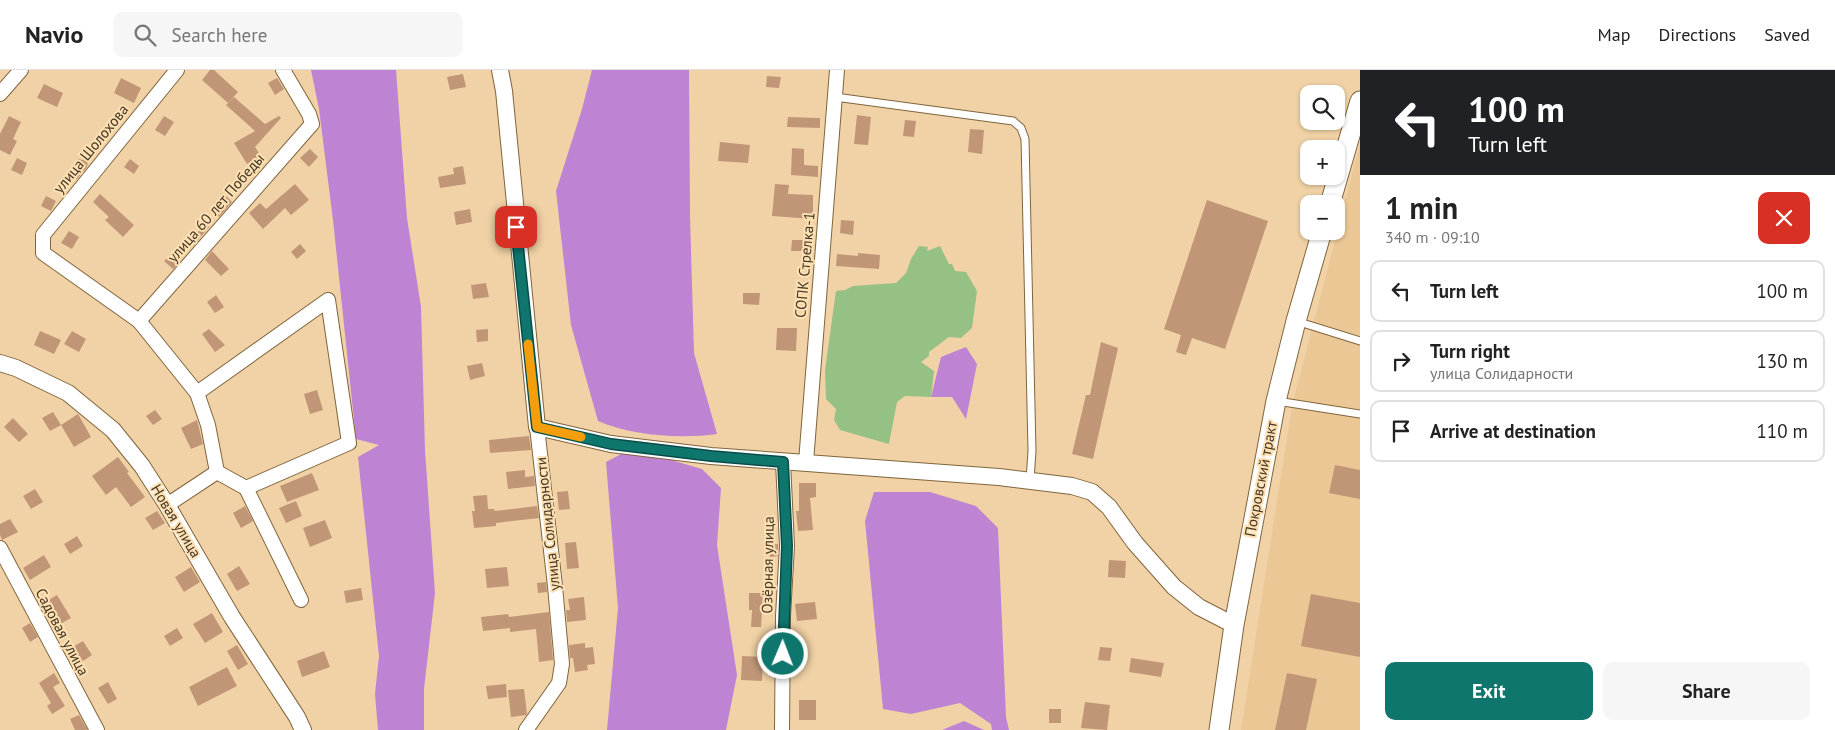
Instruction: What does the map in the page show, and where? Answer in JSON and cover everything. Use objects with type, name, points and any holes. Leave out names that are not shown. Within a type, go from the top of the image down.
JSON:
[{"type":"main road","points":[[1333,195],[1360,101]]},
{"type":"main road","name":"Покровский тракт","points":[[1219,730],[1234,625],[1276,401],[1296,321],[1319,240]]},
{"type":"street","points":[[0,94],[20,70]]},
{"type":"street","name":"улица Шолохова","points":[[139,321],[43,253],[43,235],[176,70]]},
{"type":"street","name":"улица 60 лет Победы","points":[[139,321],[312,124],[309,114],[283,70]]},
{"type":"street","name":"улица Солидарности","points":[[500,70],[504,91],[562,664],[559,683],[526,730]]},
{"type":"street","name":"СОПК Стрелка-1","points":[[806,462],[837,70]]},
{"type":"street","points":[[197,393],[328,300],[349,443],[246,488]]},
{"type":"street","points":[[139,321],[197,393],[208,425],[217,472]]},
{"type":"street","name":"Новая улица","points":[[0,363],[16,368],[68,393],[114,430],[142,466],[167,505],[232,617],[297,717],[303,730]]},
{"type":"street","points":[[537,427],[611,444],[711,456],[1030,480],[1072,486],[1092,492],[1109,507],[1135,543],[1174,587],[1199,608],[1234,625]]},
{"type":"street","name":"Озёрная улица","points":[[782,730],[783,616],[787,546],[783,462]]},
{"type":"street","points":[[167,505],[217,472]]},
{"type":"street","points":[[217,472],[246,488],[302,600]]},
{"type":"street","name":"Садовая улица","points":[[0,548],[59,662],[97,730]]},
{"type":"lane","points":[[835,97],[1013,121],[1021,128],[1025,139],[1032,451],[1030,480]]},
{"type":"lane","points":[[1296,321],[1360,341]]},
{"type":"lane","points":[[1276,401],[1360,414]]},
{"type":"shaded area","points":[[311,70],[396,70],[407,218],[421,307],[425,450],[435,593],[424,689],[424,730],[378,730],[375,694],[379,656],[358,457],[379,445],[356,439],[333,220],[319,109]]},
{"type":"shaded area","points":[[592,70],[689,70],[690,216],[694,353],[717,434],[688,436],[657,435],[626,430],[598,421],[571,325],[556,191],[582,109]]},
{"type":"shaded area","points":[[1360,144],[1360,730],[1241,730],[1292,406],[1335,240],[1345,240],[1345,202]]},
{"type":"shaded area","points":[[966,347],[977,364],[966,419],[952,397],[931,397],[941,357]]},
{"type":"shaded area","points":[[625,452],[664,458],[702,469],[721,488],[717,545],[737,675],[726,730],[607,730],[618,608],[606,462]]},
{"type":"shaded area","points":[[874,492],[930,492],[976,506],[998,528],[1006,717],[1009,730],[992,730],[991,724],[960,703],[911,714],[883,709],[865,521]]},
{"type":"shaded area","points":[[964,721],[984,730],[942,730]]},
{"type":"green space","points":[[919,246],[928,247],[927,251],[940,246],[949,264],[952,264],[955,271],[966,272],[977,291],[972,328],[961,338],[949,337],[929,352],[929,356],[921,362],[934,371],[931,397],[905,396],[897,402],[889,444],[840,430],[834,420],[836,409],[826,399],[825,370],[836,291],[845,290],[853,286],[896,283],[906,273],[911,259]]},
{"type":"building","points":[[210,70],[214,70],[238,92],[228,103],[202,80]]},
{"type":"building","points":[[463,74],[466,87],[450,90],[447,77]]},
{"type":"building","points":[[767,76],[781,77],[779,88],[766,87]]},
{"type":"building","points":[[121,78],[141,88],[134,103],[114,93]]},
{"type":"building","points":[[277,78],[284,89],[275,95],[268,83]]},
{"type":"building","points":[[44,84],[63,93],[57,107],[37,98]]},
{"type":"building","points":[[234,97],[265,124],[279,116],[281,118],[255,147],[261,156],[247,164],[234,143],[255,131],[226,105]]},
{"type":"building","points":[[857,115],[871,117],[868,145],[854,144]]},
{"type":"building","points":[[9,116],[21,122],[13,139],[17,141],[10,155],[0,150],[0,134]]},
{"type":"building","points":[[164,116],[174,122],[165,136],[155,130]]},
{"type":"building","points":[[788,117],[820,118],[820,128],[787,127]]},
{"type":"building","points":[[905,120],[916,121],[914,137],[903,136]]},
{"type":"building","points":[[970,129],[984,130],[982,154],[968,152]]},
{"type":"building","points":[[720,142],[750,145],[748,163],[718,161]]},
{"type":"building","points":[[792,148],[804,149],[804,165],[818,166],[818,177],[791,175]]},
{"type":"building","points":[[310,149],[318,157],[309,167],[300,158]]},
{"type":"building","points":[[17,158],[27,163],[22,175],[11,170]]},
{"type":"building","points":[[78,159],[88,161],[87,167],[77,179],[73,178]]},
{"type":"building","points":[[130,159],[139,166],[134,174],[124,167]]},
{"type":"building","points":[[463,166],[466,184],[440,188],[438,177],[454,174],[453,168]]},
{"type":"building","points":[[295,184],[309,200],[291,215],[285,208],[263,229],[249,213],[260,203],[266,209]]},
{"type":"building","points":[[775,184],[789,185],[788,194],[813,195],[813,219],[772,216]]},
{"type":"building","points":[[100,194],[134,225],[123,237],[105,220],[109,217],[93,202]]},
{"type":"building","points":[[224,194],[232,202],[219,217],[215,212],[219,208],[214,203]]},
{"type":"building","points":[[46,196],[56,201],[51,211],[41,206]]},
{"type":"building","points":[[1207,200],[1268,221],[1225,349],[1192,338],[1186,355],[1176,352],[1181,335],[1164,329]]},
{"type":"building","points":[[470,209],[472,222],[456,225],[454,212]]},
{"type":"building","points":[[841,220],[854,221],[853,235],[840,233]]},
{"type":"building","points":[[206,224],[209,227],[194,245],[190,240]]},
{"type":"building","points":[[69,231],[79,237],[72,249],[61,243]]},
{"type":"building","points":[[792,240],[809,240],[809,251],[791,251]]},
{"type":"building","points":[[300,244],[306,251],[297,259],[291,252]]},
{"type":"building","points":[[212,251],[229,269],[221,276],[205,260]]},
{"type":"building","points":[[858,253],[880,255],[879,269],[836,266],[837,254],[858,256]]},
{"type":"building","points":[[171,254],[180,262],[173,269],[164,261]]},
{"type":"building","points":[[486,283],[489,297],[473,299],[471,285]]},
{"type":"building","points":[[743,293],[760,293],[759,305],[743,304]]},
{"type":"building","points":[[216,295],[224,307],[215,313],[207,302]]},
{"type":"building","points":[[777,328],[797,328],[796,351],[776,350]]},
{"type":"building","points":[[209,329],[225,345],[215,352],[202,334]]},
{"type":"building","points":[[488,329],[488,341],[477,342],[476,330]]},
{"type":"building","points":[[40,331],[61,340],[54,354],[34,345]]},
{"type":"building","points":[[72,331],[86,339],[79,352],[64,344]]},
{"type":"building","points":[[1101,342],[1118,348],[1093,459],[1072,454],[1086,395],[1090,395]]},
{"type":"building","points":[[482,363],[485,376],[470,380],[467,366]]},
{"type":"building","points":[[317,390],[323,410],[310,414],[304,394]]},
{"type":"building","points":[[155,410],[162,419],[153,425],[146,416]]},
{"type":"building","points":[[53,412],[61,425],[50,431],[42,418]]},
{"type":"building","points":[[78,414],[91,437],[74,447],[61,425]]},
{"type":"building","points":[[13,418],[28,434],[19,442],[4,427]]},
{"type":"building","points":[[197,420],[203,444],[191,449],[181,428]]},
{"type":"building","points":[[529,436],[531,450],[490,453],[489,440]]},
{"type":"building","points":[[118,457],[145,497],[131,507],[116,487],[106,495],[92,476]]},
{"type":"building","points":[[1335,465],[1360,470],[1360,499],[1329,493]]},
{"type":"building","points":[[525,470],[525,477],[534,476],[535,486],[508,489],[506,472]]},
{"type":"building","points":[[312,473],[319,490],[287,502],[280,486]]},
{"type":"building","points":[[799,483],[816,483],[816,497],[810,498],[813,530],[798,531],[796,511],[799,511]]},
{"type":"building","points":[[35,489],[43,502],[31,509],[23,496]]},
{"type":"building","points":[[568,491],[570,509],[559,510],[557,492]]},
{"type":"building","points":[[487,495],[488,509],[494,509],[495,511],[537,506],[539,518],[496,523],[496,526],[474,528],[472,511],[475,511],[473,496]]},
{"type":"building","points":[[296,501],[302,516],[286,523],[279,508]]},
{"type":"building","points":[[245,506],[253,521],[241,528],[233,513]]},
{"type":"building","points":[[157,511],[165,523],[153,530],[145,518]]},
{"type":"building","points":[[10,519],[18,532],[2,540],[0,524]]},
{"type":"building","points":[[325,520],[332,538],[310,547],[303,528]]},
{"type":"building","points":[[77,536],[83,546],[70,554],[64,544]]},
{"type":"building","points":[[576,542],[579,568],[567,569],[565,543]]},
{"type":"building","points":[[778,544],[778,556],[770,557],[769,545]]},
{"type":"building","points":[[44,555],[51,567],[30,580],[23,568]]},
{"type":"building","points":[[1109,560],[1126,561],[1125,578],[1108,577]]},
{"type":"building","points":[[239,566],[250,584],[237,591],[227,574]]},
{"type":"building","points":[[191,567],[200,582],[184,592],[175,577]]},
{"type":"building","points":[[507,567],[509,586],[487,588],[485,569]]},
{"type":"building","points":[[546,582],[547,592],[538,593],[537,583]]},
{"type":"building","points":[[361,588],[363,600],[346,603],[344,591]]},
{"type":"building","points":[[749,593],[763,593],[761,627],[751,627],[752,610],[749,610]]},
{"type":"building","points":[[1311,594],[1360,603],[1360,657],[1301,646]]},
{"type":"building","points":[[57,595],[71,618],[53,628],[40,605]]},
{"type":"building","points":[[584,597],[586,620],[567,622],[566,610],[570,610],[568,599]]},
{"type":"building","points":[[815,602],[817,619],[797,621],[795,604]]},
{"type":"building","points":[[549,612],[553,660],[539,662],[536,629],[510,632],[510,628],[483,631],[481,617],[508,614],[509,617]]},
{"type":"building","points":[[212,613],[223,632],[205,643],[193,624]]},
{"type":"building","points":[[30,623],[38,637],[30,642],[22,628]]},
{"type":"building","points":[[177,628],[183,638],[170,646],[164,636]]},
{"type":"building","points":[[83,641],[92,655],[80,663],[71,648]]},
{"type":"building","points":[[585,643],[585,648],[593,647],[595,664],[587,665],[588,670],[575,672],[573,658],[570,658],[569,645]]},
{"type":"building","points":[[237,645],[248,664],[238,670],[227,651]]},
{"type":"building","points":[[1100,647],[1112,648],[1110,661],[1098,660]]},
{"type":"building","points":[[324,651],[330,667],[302,677],[297,661]]},
{"type":"building","points":[[742,656],[763,657],[762,681],[741,680]]},
{"type":"building","points":[[1131,658],[1164,663],[1161,677],[1129,672]]},
{"type":"building","points":[[227,667],[237,686],[198,706],[189,687]]},
{"type":"building","points":[[54,673],[60,683],[53,687],[65,706],[52,714],[47,706],[51,703],[39,683]]},
{"type":"building","points":[[1287,673],[1317,679],[1306,730],[1275,730]]},
{"type":"building","points":[[108,682],[117,699],[108,704],[98,688]]},
{"type":"building","points":[[506,684],[507,697],[488,699],[486,686]]},
{"type":"building","points":[[524,689],[527,714],[511,717],[508,690]]},
{"type":"building","points":[[799,700],[816,700],[816,720],[799,720]]},
{"type":"building","points":[[1085,702],[1110,705],[1107,730],[1081,728]]},
{"type":"building","points":[[1049,709],[1061,709],[1061,723],[1049,723]]},
{"type":"building","points":[[79,715],[87,730],[75,730],[70,719]]},
{"type":"slow traffic","points":[[528,344],[537,427],[581,437]]},
{"type":"route","points":[[516,227],[537,427],[611,444],[711,456],[783,462],[787,546],[783,654]]}]
